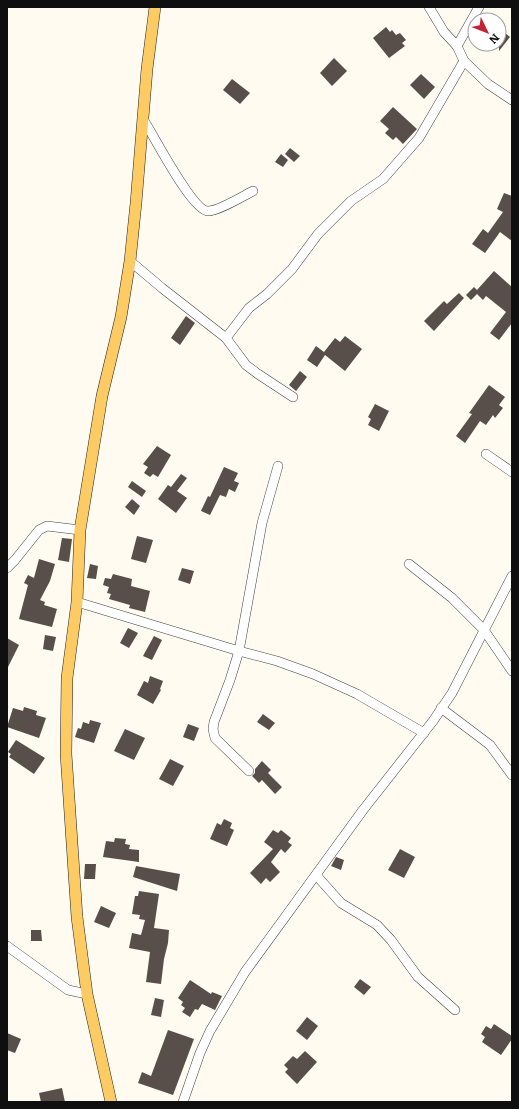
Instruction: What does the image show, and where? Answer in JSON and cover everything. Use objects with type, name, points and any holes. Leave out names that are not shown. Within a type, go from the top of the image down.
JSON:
[{"type":"main road","points":[[111,1102],[87,994],[77,917],[66,754],[68,678],[77,602],[80,530],[102,396],[120,317],[130,261],[147,69],[155,7]]},
{"type":"street","points":[[429,7],[444,32],[456,46],[464,61],[488,84],[512,100]]},
{"type":"street","points":[[456,46],[479,7]]},
{"type":"street","points":[[226,338],[249,308],[267,294],[292,269],[318,234],[351,201],[383,179],[419,138],[464,61]]},
{"type":"street","points":[[143,119],[194,202],[201,208],[207,211],[215,210],[253,191]]},
{"type":"street","points":[[130,261],[226,338],[246,365],[294,397]]},
{"type":"street","points":[[486,454],[512,472]]},
{"type":"street","points":[[249,771],[215,738],[213,729],[214,722],[239,651],[262,523],[278,466]]},
{"type":"street","points":[[7,568],[39,530],[47,526],[80,530]]},
{"type":"street","points":[[409,564],[452,598],[484,630],[512,671]]},
{"type":"street","points":[[183,1102],[200,1053],[214,1024],[245,972],[363,810],[442,708],[452,693],[512,576]]},
{"type":"street","points":[[77,602],[239,651],[277,660],[357,694],[424,733]]},
{"type":"street","points":[[442,708],[490,745],[512,775]]},
{"type":"street","points":[[316,875],[341,903],[377,925],[391,940],[418,977],[455,1010]]},
{"type":"street","points":[[7,946],[68,990],[87,994]]},
{"type":"building","points":[[386,27],[390,32],[392,30],[396,35],[400,33],[406,40],[402,43],[405,46],[389,58],[373,38]]},
{"type":"building","points":[[334,58],[347,71],[332,86],[320,73]]},
{"type":"building","points":[[421,74],[435,87],[424,99],[410,85]]},
{"type":"building","points":[[232,79],[250,93],[240,104],[223,90]]},
{"type":"building","points":[[393,107],[417,129],[403,144],[396,137],[393,140],[385,133],[389,129],[380,121]]},
{"type":"building","points":[[290,148],[300,156],[294,162],[285,154]]},
{"type":"building","points":[[281,154],[288,160],[283,167],[275,162]]},
{"type":"building","points":[[504,193],[512,196],[512,241],[500,232],[485,253],[472,244],[483,229],[488,233],[503,212],[497,209]]},
{"type":"building","points":[[494,271],[512,287],[512,323],[499,340],[490,333],[506,312],[486,296],[483,300],[477,294],[471,300],[466,295],[474,287],[477,290]]},
{"type":"building","points":[[459,293],[464,298],[434,331],[424,321],[444,301],[447,304]]},
{"type":"building","points":[[186,316],[195,323],[180,345],[171,338]]},
{"type":"building","points":[[345,336],[362,349],[345,371],[325,355],[317,367],[307,360],[316,346],[324,352],[335,338],[340,342]]},
{"type":"building","points":[[300,371],[307,377],[296,391],[289,385]]},
{"type":"building","points":[[489,385],[505,397],[499,405],[503,408],[495,418],[493,415],[486,425],[480,421],[465,443],[456,436],[472,414],[469,413]]},
{"type":"building","points":[[375,404],[389,411],[379,431],[368,425],[371,419],[368,417]]},
{"type":"building","points":[[157,446],[171,455],[158,477],[153,474],[150,477],[144,473],[148,467],[143,464]]},
{"type":"building","points":[[224,467],[238,473],[234,481],[239,483],[235,492],[229,489],[226,497],[220,495],[210,515],[201,511],[208,496],[210,497]]},
{"type":"building","points":[[181,474],[187,478],[177,491],[187,498],[176,513],[158,499],[168,485],[171,487]]},
{"type":"building","points":[[132,481],[146,491],[142,497],[128,487]]},
{"type":"building","points":[[132,499],[140,506],[134,515],[125,507]]},
{"type":"building","points":[[137,536],[153,540],[146,563],[131,559]]},
{"type":"building","points":[[62,538],[72,539],[69,562],[58,560]]},
{"type":"building","points":[[39,559],[55,564],[50,581],[40,600],[45,602],[44,605],[57,609],[52,627],[19,619],[28,585],[24,583],[28,575],[34,578]]},
{"type":"building","points":[[90,564],[98,566],[96,579],[87,578]]},
{"type":"building","points":[[182,568],[194,571],[190,584],[178,580]]},
{"type":"building","points":[[113,574],[132,579],[131,586],[150,591],[145,612],[129,608],[130,605],[109,599],[111,594],[107,593],[109,587],[103,585],[105,578],[111,579]]},
{"type":"building","points":[[128,628],[138,633],[129,648],[120,643]]},
{"type":"building","points":[[45,635],[56,637],[53,651],[43,649]]},
{"type":"building","points":[[154,636],[162,640],[152,660],[143,656]]},
{"type":"building","points":[[7,638],[19,645],[7,669]]},
{"type":"building","points":[[150,676],[163,681],[161,690],[153,704],[137,695],[144,681],[148,683]]},
{"type":"building","points":[[24,707],[37,711],[36,715],[46,718],[39,738],[7,727],[13,708],[23,711]]},
{"type":"building","points":[[263,714],[275,723],[269,730],[257,722]]},
{"type":"building","points":[[90,720],[101,723],[94,743],[75,737],[78,728],[81,729],[83,722],[89,724]]},
{"type":"building","points":[[188,724],[199,728],[194,741],[183,737]]},
{"type":"building","points":[[125,729],[145,738],[134,760],[114,751]]},
{"type":"building","points":[[16,740],[45,758],[34,774],[9,757],[11,754],[8,752]]},
{"type":"building","points":[[170,759],[184,766],[173,786],[159,779]]},
{"type":"building","points":[[262,761],[271,770],[268,773],[282,787],[275,794],[262,780],[259,783],[252,776],[255,773],[255,769]]},
{"type":"building","points":[[224,819],[232,823],[230,828],[234,830],[227,846],[210,839],[217,823],[221,825]]},
{"type":"building","points":[[273,830],[278,833],[281,830],[291,838],[288,842],[292,845],[285,853],[281,849],[271,862],[280,872],[270,882],[266,878],[261,884],[250,873],[273,849],[264,842]]},
{"type":"building","points":[[115,838],[126,839],[125,844],[130,845],[129,849],[139,850],[139,862],[103,857],[106,841],[114,842]]},
{"type":"building","points":[[400,849],[415,857],[404,878],[388,870]]},
{"type":"building","points":[[336,857],[344,860],[341,870],[331,866]]},
{"type":"building","points":[[85,864],[96,864],[95,879],[84,879]]},
{"type":"building","points":[[136,866],[180,874],[177,891],[133,877]]},
{"type":"building","points":[[139,891],[159,894],[154,928],[169,930],[161,984],[146,982],[150,952],[129,948],[132,933],[141,935],[145,920],[139,919],[140,915],[132,914],[135,896],[138,896]]},
{"type":"building","points":[[101,906],[116,913],[109,928],[94,922]]},
{"type":"building","points":[[31,930],[41,930],[42,941],[31,941]]},
{"type":"building","points":[[360,979],[371,987],[364,995],[354,987]]},
{"type":"building","points":[[190,980],[211,994],[212,992],[222,996],[215,1010],[202,1004],[198,1010],[195,1009],[190,1017],[182,1012],[185,1008],[181,1005],[183,1002],[178,998]]},
{"type":"building","points":[[155,998],[164,1000],[161,1017],[151,1015]]},
{"type":"building","points":[[307,1017],[318,1026],[307,1040],[296,1031]]},
{"type":"building","points":[[494,1024],[512,1036],[512,1039],[501,1055],[482,1042],[485,1037],[481,1034],[486,1026],[491,1029]]},
{"type":"building","points":[[168,1030],[194,1039],[173,1095],[138,1083],[142,1072],[151,1076]]},
{"type":"building","points":[[7,1033],[21,1039],[15,1053],[7,1050]]},
{"type":"building","points":[[305,1051],[317,1062],[297,1084],[285,1072],[288,1069],[284,1065],[293,1056],[297,1059]]},
{"type":"building","points":[[62,1088],[65,1102],[41,1102],[39,1093]]}]
